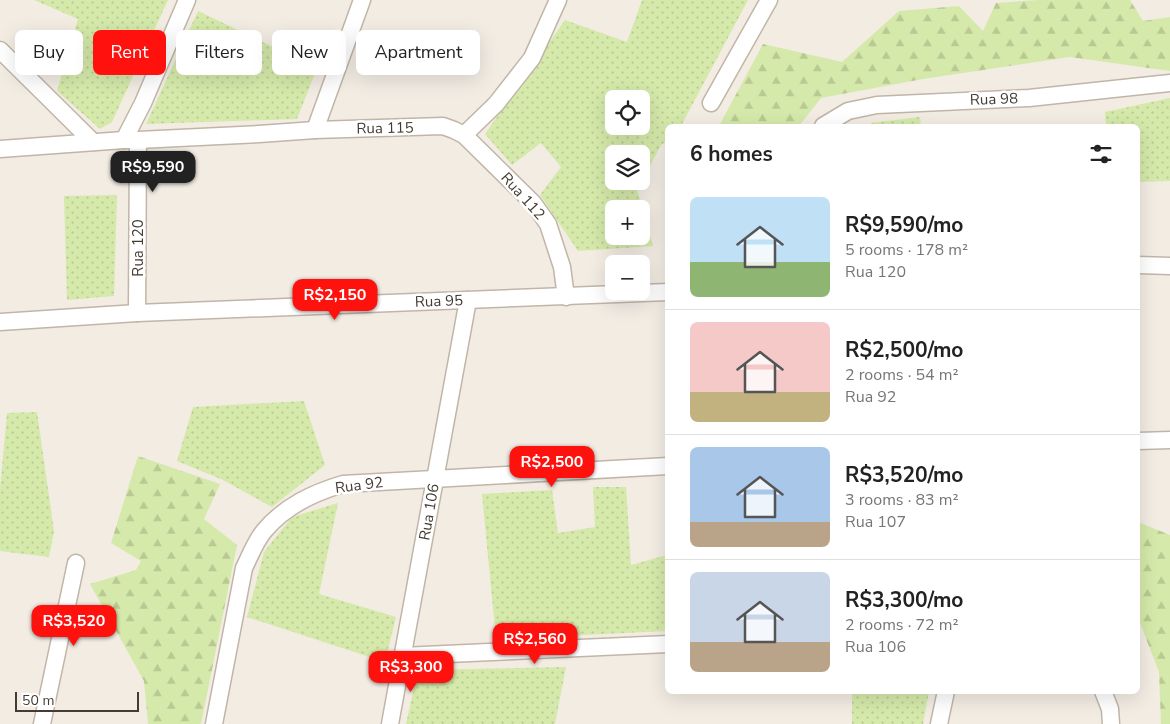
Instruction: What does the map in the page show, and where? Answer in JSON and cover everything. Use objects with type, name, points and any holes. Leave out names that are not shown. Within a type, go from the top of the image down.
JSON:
[{"type":"street","name":"Rua 120","points":[[137,313],[131,140],[144,103],[187,0]]},
{"type":"street","points":[[315,130],[362,0]]},
{"type":"street","points":[[464,135],[496,104],[532,58],[558,0]]},
{"type":"street","points":[[712,103],[769,0]]},
{"type":"street","points":[[0,50],[93,142]]},
{"type":"street","name":"Rua 98","points":[[826,124],[848,110],[877,105],[1029,98],[1170,83]]},
{"type":"street","name":"Rua 115","points":[[0,149],[315,130],[443,126],[464,135]]},
{"type":"street","name":"Rua 112","points":[[464,135],[532,204],[548,224],[562,266],[566,297]]},
{"type":"street","points":[[1140,265],[1170,266]]},
{"type":"street","name":"Rua 95","points":[[0,322],[137,313],[665,292]]},
{"type":"street","name":"Rua 106","points":[[390,724],[468,300]]},
{"type":"street","points":[[1140,441],[1170,440]]},
{"type":"street","name":"Rua 92","points":[[214,724],[244,568],[264,531],[296,503],[320,491],[343,484],[665,466]]},
{"type":"street","points":[[42,724],[76,563]]},
{"type":"street","points":[[402,656],[665,644]]},
{"type":"street","points":[[939,724],[945,694]]},
{"type":"street","points":[[1104,694],[1110,709],[1111,724]]},
{"type":"green space","points":[[34,0],[168,0],[154,30],[93,30],[93,75],[134,75],[112,122],[100,129],[57,91],[62,75],[83,75],[83,30],[75,30],[78,19]]},
{"type":"green space","points":[[642,0],[748,0],[682,124],[665,124],[665,142],[661,145],[650,166],[650,145],[605,145],[605,190],[637,190],[640,200],[605,200],[605,245],[650,245],[650,236],[653,246],[578,251],[540,195],[561,167],[541,143],[512,165],[485,134],[565,20],[627,42]]},
{"type":"green space","points":[[1039,0],[1130,0],[1143,21],[1170,17],[1170,71],[1070,57],[923,79],[821,98],[801,124],[720,124],[763,44],[842,62],[899,11],[959,6],[983,31],[996,3]]},
{"type":"green space","points":[[198,11],[238,30],[189,30]]},
{"type":"green space","points":[[262,42],[272,46],[272,75],[314,75],[297,119],[146,124],[176,59],[176,75],[262,75]]},
{"type":"green space","points":[[1170,98],[1170,181],[1140,182],[1140,124],[1106,124],[1105,112]]},
{"type":"green space","points":[[920,117],[921,124],[871,124]]},
{"type":"green space","points":[[117,195],[114,296],[67,300],[64,196]]},
{"type":"green space","points":[[304,401],[325,465],[272,507],[223,480],[177,461],[193,407]]},
{"type":"green space","points":[[37,412],[54,531],[49,557],[0,551],[0,490],[7,413]]},
{"type":"green space","points":[[138,456],[220,484],[204,519],[237,545],[201,724],[148,724],[144,681],[90,584],[136,570],[141,561],[111,543]]},
{"type":"green space","points":[[593,487],[626,487],[631,565],[665,556],[665,631],[496,639],[482,494],[552,490],[558,533],[595,527]]},
{"type":"green space","points":[[338,503],[319,594],[396,617],[385,662],[247,617],[264,552],[292,517]]},
{"type":"green space","points":[[1140,523],[1170,535],[1170,724],[1161,724],[1159,672],[1140,623]]},
{"type":"green space","points":[[566,667],[555,724],[406,724],[418,670]]},
{"type":"green space","points":[[852,694],[928,694],[923,724],[852,724]]}]
